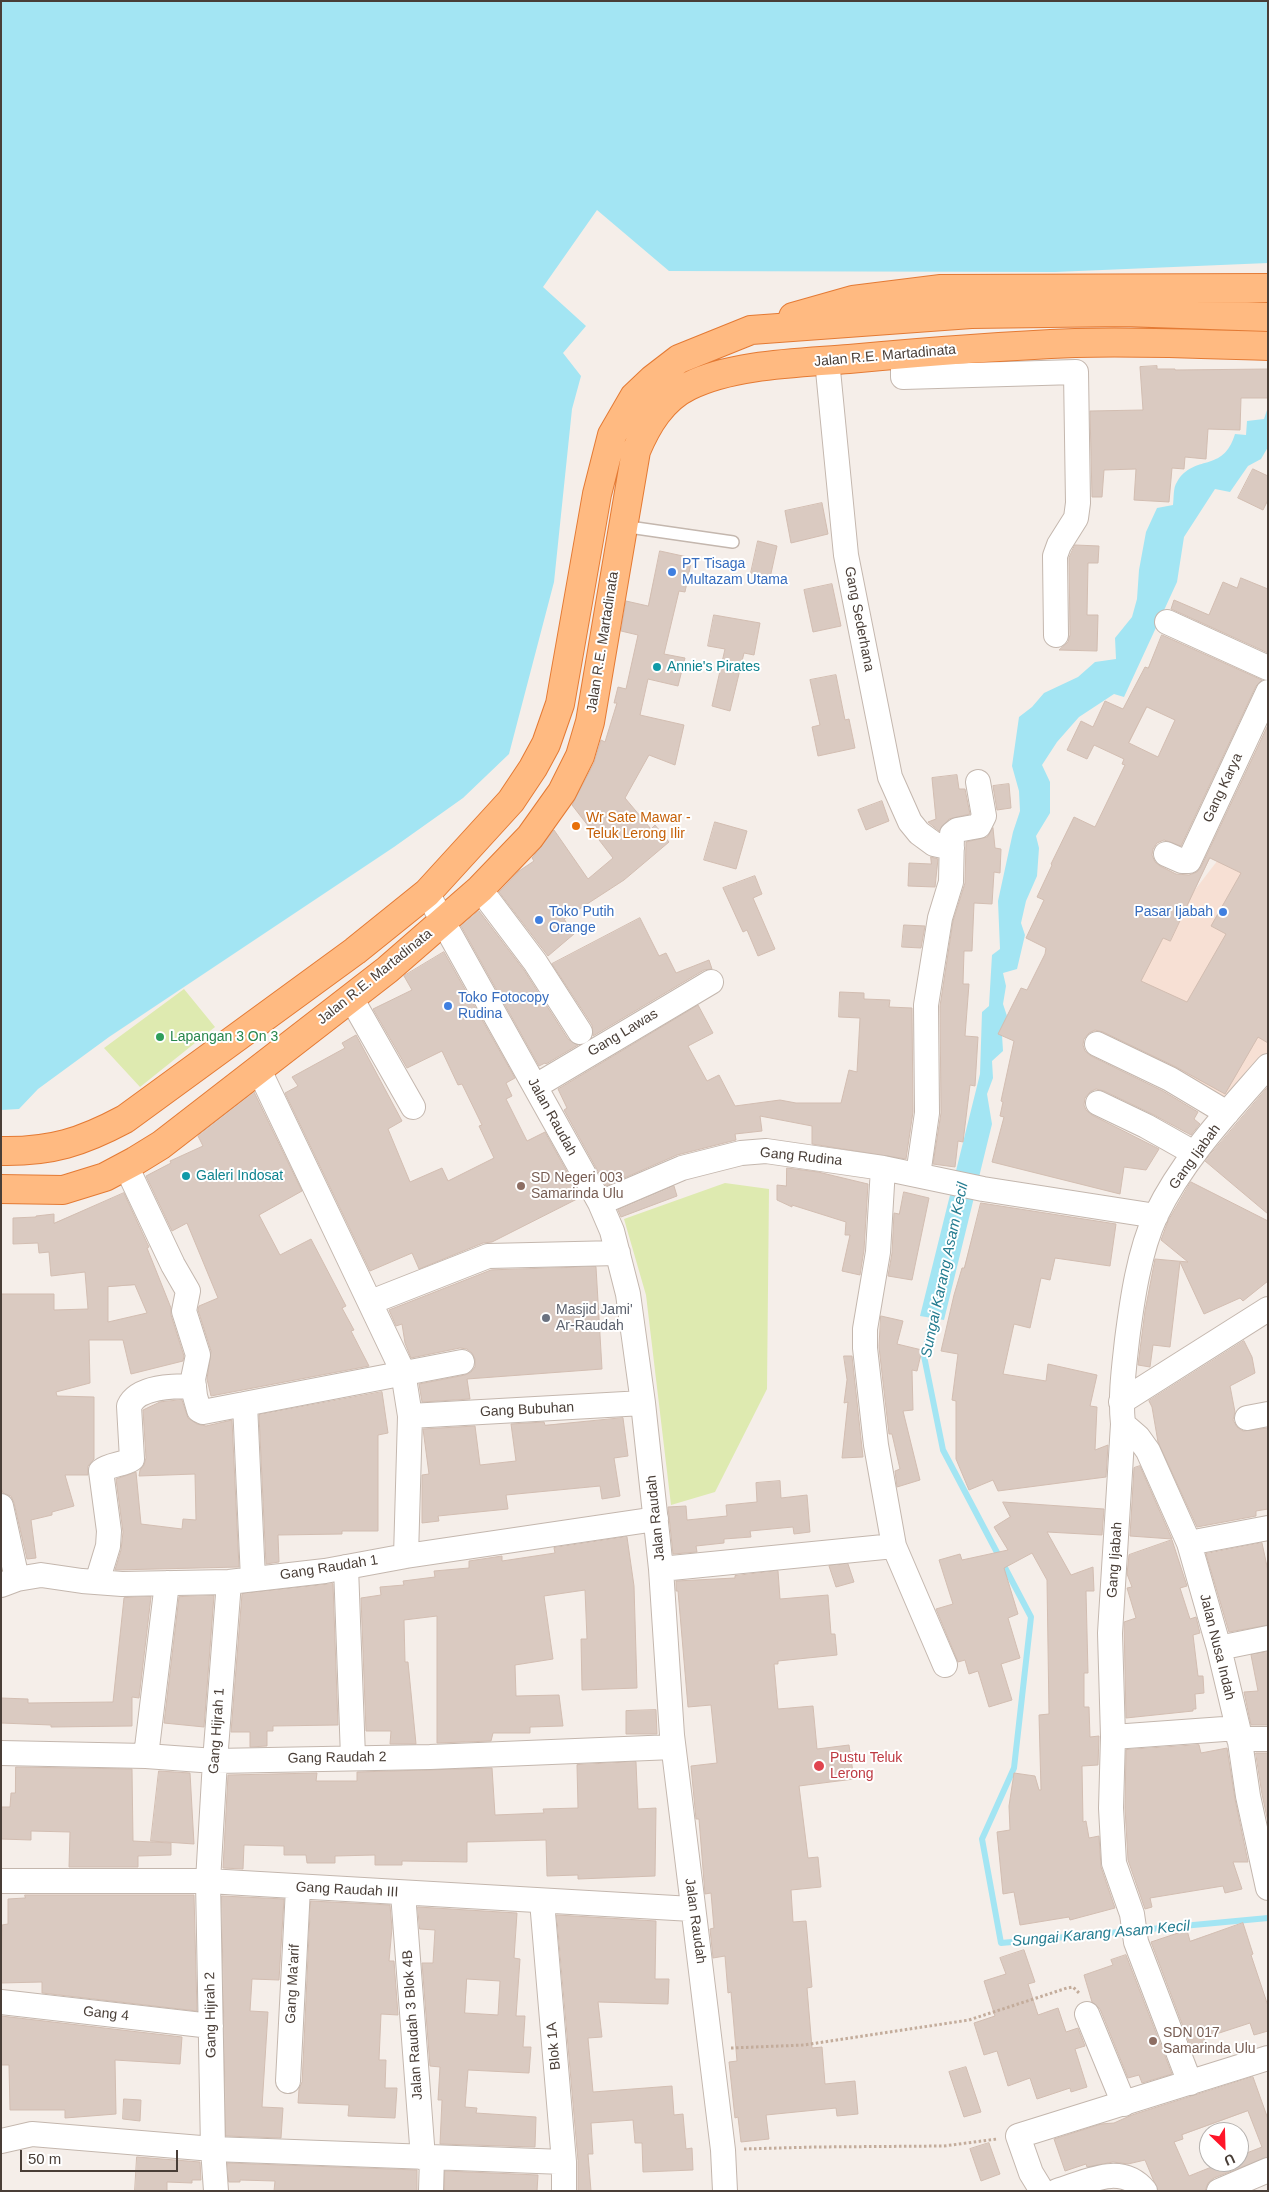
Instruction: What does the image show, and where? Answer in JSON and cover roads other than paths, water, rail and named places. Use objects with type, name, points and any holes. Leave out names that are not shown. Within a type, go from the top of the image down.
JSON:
[{"type":"highway","points":[[7,1151],[65,1146],[96,1135],[125,1119],[355,951],[427,893],[511,802],[546,744],[560,704],[597,494],[612,435],[634,398],[653,379],[679,359],[751,330],[853,300],[932,290],[1268,288]]},
{"type":"highway","points":[[751,330],[971,314],[1124,312],[1268,317]]},
{"type":"highway","name":"Jalan R.E. Martadinata","points":[[7,1189],[63,1190],[106,1177],[160,1146],[387,970],[480,889],[530,837],[562,792],[580,756],[590,722],[636,451],[647,426],[660,408],[689,386],[730,371],[827,360],[983,348],[1076,343],[1268,346]]},
{"type":"street","points":[[904,355],[903,377],[1076,372],[1078,503],[1073,524],[1056,550],[1054,581],[1056,635]]},
{"type":"street","name":"Gang Sederhana","points":[[827,360],[846,555],[890,777],[907,815],[920,834],[934,844],[952,848]]},
{"type":"street","points":[[1167,622],[1268,668]]},
{"type":"street","name":"Gang Karya","points":[[1166,854],[1182,861],[1189,861],[1268,692]]},
{"type":"street","points":[[918,1174],[927,1114],[926,1005],[940,918],[952,882],[952,834],[957,830],[979,826],[983,822],[984,816],[978,782]]},
{"type":"street","points":[[480,889],[535,962],[580,1032]]},
{"type":"street","name":"Jalan Raudah","points":[[427,893],[444,920],[600,1203],[618,1253],[628,1294],[643,1403],[661,1569],[673,1747],[723,2150],[725,2191]]},
{"type":"street","name":"Gang Lawas","points":[[536,1086],[711,982]]},
{"type":"street","points":[[351,998],[413,1107]]},
{"type":"street","points":[[1097,1044],[1170,1079],[1227,1113]]},
{"type":"street","name":"Gang Ijabah","points":[[1190,2083],[1136,1942],[1132,1914],[1114,1863],[1111,1808],[1113,1737],[1110,1633],[1122,1413],[1129,1327],[1138,1270],[1156,1216],[1194,1153],[1268,1066]]},
{"type":"street","points":[[259,1070],[403,1372],[410,1416],[406,1556]]},
{"type":"street","points":[[1098,1103],[1146,1126],[1194,1153]]},
{"type":"street","name":"Gang Rudina","points":[[600,1203],[682,1168],[741,1153],[766,1151],[883,1168],[918,1174],[948,1182],[1156,1216]]},
{"type":"street","points":[[126,1166],[173,1265],[188,1291],[184,1311],[198,1355],[193,1379],[197,1407],[203,1412],[462,1362]]},
{"type":"street","points":[[883,1168],[878,1252],[865,1329],[865,1348],[876,1444],[894,1546],[945,1665]]},
{"type":"street","points":[[371,1302],[488,1256],[618,1253]]},
{"type":"street","points":[[1122,1413],[1268,1308]]},
{"type":"street","points":[[97,1582],[108,1546],[109,1531],[101,1471],[125,1463],[132,1458],[129,1406],[131,1402],[145,1391],[194,1386]]},
{"type":"street","name":"Gang Bubuhan","points":[[410,1416],[643,1403]]},
{"type":"street","points":[[245,1404],[253,1579]]},
{"type":"street","name":"Jalan Nusa Indah","points":[[1122,1413],[1148,1451],[1189,1543],[1219,1648],[1268,1888]]},
{"type":"street","points":[[1,1506],[9,1582]]},
{"type":"street","name":"Gang Raudah 1","points":[[9,1582],[41,1575],[97,1582],[229,1582],[346,1567],[406,1556],[656,1519]]},
{"type":"street","points":[[1189,1543],[1268,1528]]},
{"type":"street","points":[[661,1569],[894,1546]]},
{"type":"street","points":[[346,1567],[353,1757]]},
{"type":"street","name":"Gang Hijrah 1","points":[[208,1881],[214,1761],[229,1582]]},
{"type":"street","points":[[146,1756],[168,1583]]},
{"type":"street","points":[[1219,1648],[1268,1638]]},
{"type":"street","points":[[1113,1737],[1238,1734],[1268,1738]]},
{"type":"street","name":"Gang Raudah 2","points":[[1,1753],[146,1756],[214,1761],[430,1757],[673,1747]]},
{"type":"street","name":"Gang Raudah III","points":[[1,1881],[208,1881],[298,1888],[692,1909]]},
{"type":"street","name":"Gang Hijrah 2","points":[[208,1881],[213,2149],[216,2191]]},
{"type":"street","name":"Gang Ma'arif","points":[[288,2081],[298,1888]]},
{"type":"street","name":"Jalan Raudah 3 Blok 4B","points":[[403,1893],[431,2191]]},
{"type":"street","name":"Blok 1A","points":[[542,1901],[564,2162],[564,2191]]},
{"type":"street","name":"Gang 4","points":[[1,2002],[211,2026]]},
{"type":"street","points":[[1087,2014],[1124,2104]]},
{"type":"street","points":[[1042,2191],[1031,2173],[1018,2136],[1268,2058]]},
{"type":"street","points":[[1,2141],[32,2134],[213,2149],[564,2162]]},
{"type":"street","points":[[1219,2191],[1268,2170]]},
{"type":"street","points":[[1057,2191],[1116,2174],[1136,2181],[1144,2191]]},
{"type":"lane","points":[[622,526],[733,542]]},
{"type":"water","points":[[1,1],[1268,1],[1268,263],[1055,272],[669,271],[597,210],[543,287],[586,326],[563,353],[581,376],[572,409],[554,582],[509,754],[463,798],[394,847],[109,1037],[38,1089],[19,1109],[1,1110]]},
{"type":"water","points":[[1268,407],[1268,447],[1261,459],[1248,466],[1230,492],[1215,489],[1184,537],[1177,582],[1124,697],[1114,694],[1079,717],[1057,742],[1042,765],[1050,782],[1050,813],[1036,836],[1039,848],[1037,876],[1026,901],[1021,923],[1025,935],[1017,969],[1003,973],[1006,986],[1003,1004],[1007,1016],[1002,1035],[1003,1051],[992,1061],[993,1078],[987,1094],[992,1124],[944,1320],[920,1316],[980,1074],[982,1012],[989,1006],[992,955],[1000,949],[998,901],[1013,832],[1020,811],[1019,791],[1012,766],[1019,717],[1032,707],[1044,693],[1078,677],[1095,662],[1116,659],[1115,638],[1132,617],[1137,599],[1139,570],[1146,532],[1157,508],[1173,505],[1175,487],[1184,473],[1223,454],[1230,446],[1235,434],[1246,435],[1247,421],[1264,419]]},
{"type":"waterway","name":"Sungai Karang Asam Kecil","points":[[934,1310],[924,1356],[943,1450],[1031,1617],[1014,1768],[982,1839],[1001,1943],[1130,1931]]},
{"type":"waterway","name":"Sungai Karang Asam Kecil","points":[[1140,1930],[1268,1918]]},
{"type":"place","name":"PT Tisaga Multazam Utama","points":[[672,572]]},
{"type":"place","name":"Annie's Pirates","points":[[657,667]]},
{"type":"place","name":"Wr Sate Mawar - Teluk Lerong Ilir","points":[[576,826]]},
{"type":"place","name":"Pasar Ijabah","points":[[1223,912]]},
{"type":"place","name":"Toko Putih Orange","points":[[539,920]]},
{"type":"place","name":"Toko Fotocopy Rudina","points":[[448,1006]]},
{"type":"place","name":"Lapangan 3 On 3","points":[[160,1037]]},
{"type":"place","name":"Galeri Indosat","points":[[186,1176]]},
{"type":"place","name":"SD Negeri 003 Samarinda Ulu","points":[[521,1186]]},
{"type":"place","name":"Masjid Jami' Ar-Raudah","points":[[546,1318]]},
{"type":"place","name":"Pustu Teluk Lerong","points":[[819,1766]]},
{"type":"place","name":"SDN 017 Samarinda Ulu","points":[[1153,2041]]}]
